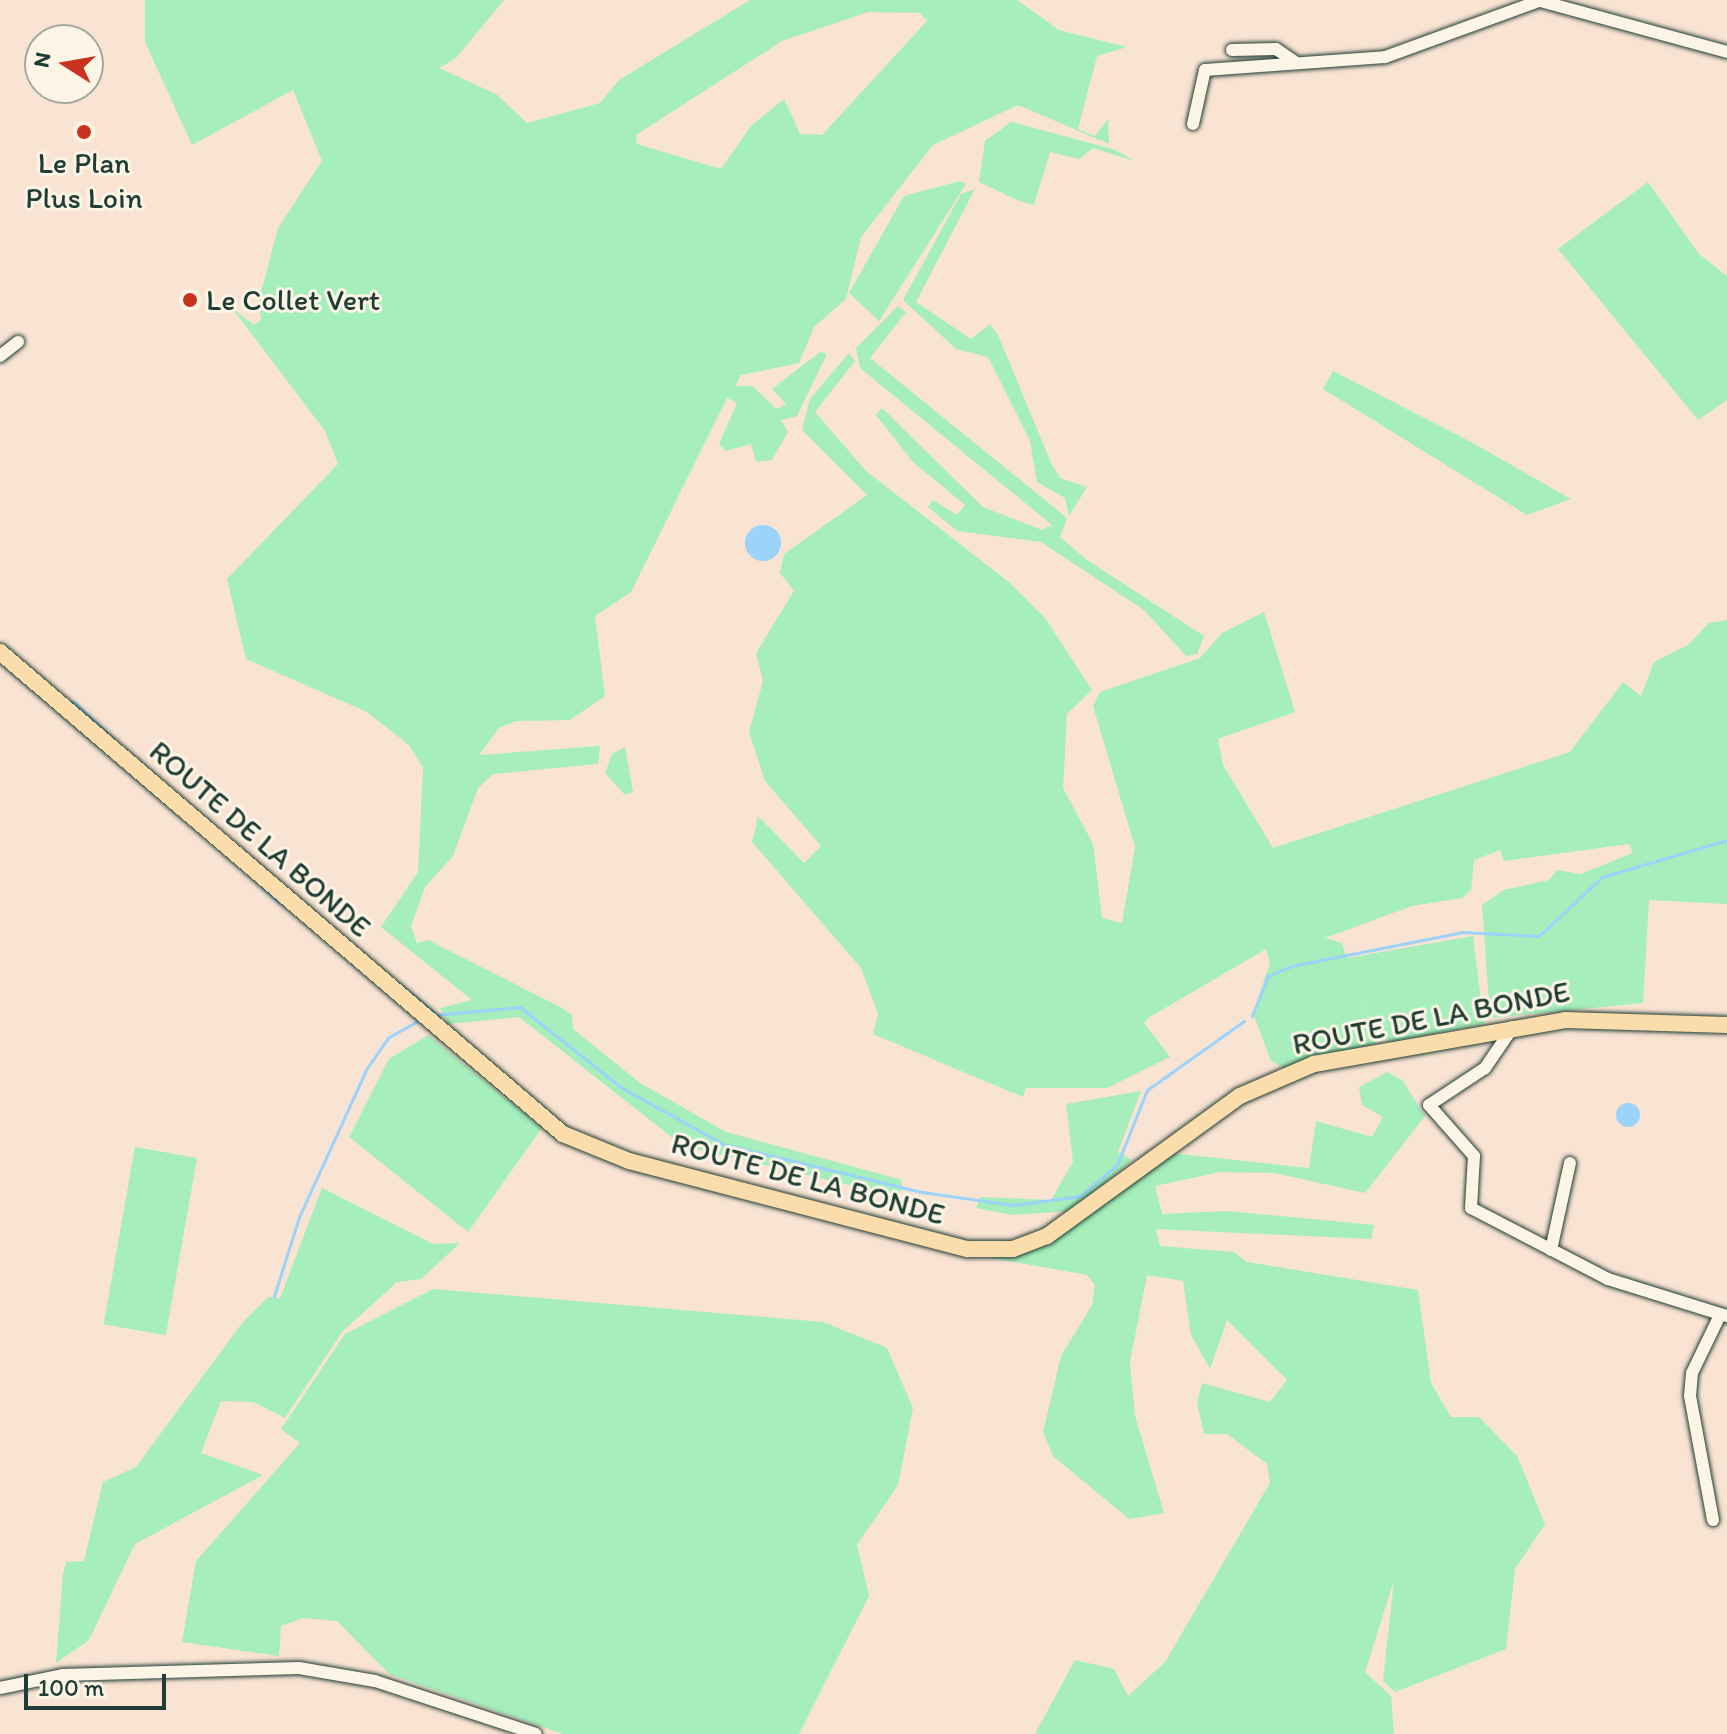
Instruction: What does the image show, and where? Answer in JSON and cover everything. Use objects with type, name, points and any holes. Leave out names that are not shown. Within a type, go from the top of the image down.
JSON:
[{"type":"main road","name":"ROUTE DE LA BONDE","points":[[0,652],[542,1120],[582,1144],[984,1251],[1047,1236],[1277,1077],[1513,1027],[1603,1016],[1727,1025]]},
{"type":"street","points":[[1193,124],[1205,70],[1420,49],[1538,0],[1727,52]]},
{"type":"street","points":[[1232,50],[1276,49],[1295,62]]},
{"type":"street","points":[[0,356],[18,342]]},
{"type":"street","points":[[1513,1027],[1485,1068],[1429,1105],[1430,1113],[1474,1156],[1471,1208],[1608,1279],[1724,1315],[1692,1373],[1690,1396],[1713,1520]]},
{"type":"street","points":[[1551,1250],[1570,1163]]},
{"type":"street","points":[[0,1688],[63,1675],[299,1668],[375,1681],[536,1734]]},
{"type":"green space","points":[[145,0],[504,0],[456,58],[439,68],[496,94],[527,123],[600,103],[619,80],[750,0],[1017,0],[1059,30],[1127,47],[1097,56],[1078,129],[1095,136],[1108,119],[1109,144],[1018,105],[933,145],[861,237],[846,299],[814,327],[799,363],[741,375],[735,386],[752,386],[777,409],[786,404],[772,389],[820,352],[827,354],[797,416],[781,420],[788,432],[772,460],[756,462],[751,444],[725,451],[719,444],[737,403],[727,398],[631,592],[595,616],[605,696],[570,720],[516,721],[499,728],[479,755],[600,746],[598,764],[493,774],[478,788],[453,856],[425,887],[411,926],[417,943],[428,940],[562,1008],[572,1015],[573,1029],[640,1083],[726,1132],[902,1180],[900,1197],[683,1146],[519,1017],[448,1024],[440,1008],[472,1000],[381,927],[418,872],[423,768],[409,745],[367,712],[246,659],[227,579],[338,464],[325,431],[232,308],[254,325],[261,320],[259,300],[278,228],[322,161],[293,90],[192,145],[145,42]],"holes":[[[868,12],[920,13],[927,21],[822,135],[800,134],[784,99],[751,126],[721,169],[637,144],[636,135],[782,41]]]},
{"type":"green space","points":[[1011,122],[1116,150],[1134,161],[1093,148],[1079,159],[1050,152],[1034,205],[1019,201],[979,182],[985,141]]},
{"type":"green space","points":[[960,181],[966,184],[879,321],[849,293],[904,196]]},
{"type":"green space","points":[[1648,182],[1699,254],[1727,276],[1727,400],[1698,420],[1558,249]]},
{"type":"green space","points":[[975,189],[916,302],[971,339],[990,324],[998,335],[1052,465],[1060,478],[1087,487],[1069,516],[1065,498],[1037,482],[1030,441],[988,357],[956,349],[903,300],[961,194]]},
{"type":"green space","points":[[898,306],[906,312],[870,358],[1067,518],[1060,537],[1087,560],[1204,636],[1197,654],[1186,656],[1144,610],[1041,542],[957,531],[928,507],[933,500],[957,515],[965,505],[913,462],[876,415],[882,408],[983,507],[1042,530],[1052,525],[860,368],[856,348]]},
{"type":"green space","points":[[849,353],[855,361],[815,412],[866,471],[1010,583],[1045,618],[1092,690],[1067,714],[1063,788],[1093,844],[1102,918],[1122,923],[1135,847],[1093,706],[1100,692],[1200,658],[1222,633],[1264,612],[1295,712],[1218,739],[1223,765],[1273,848],[1570,752],[1623,682],[1641,696],[1654,662],[1688,645],[1709,623],[1727,620],[1727,904],[1649,900],[1643,1003],[1490,1018],[1482,905],[1504,890],[1549,880],[1557,870],[1580,874],[1633,853],[1629,844],[1504,861],[1500,850],[1474,860],[1471,890],[1462,898],[1412,906],[1325,938],[1342,943],[1347,958],[1473,936],[1484,1024],[1389,1042],[1370,1023],[1350,972],[1377,1043],[1284,1068],[1271,1061],[1253,1013],[1270,963],[1266,949],[1148,1018],[1144,1023],[1170,1057],[1107,1088],[1026,1088],[1023,1097],[873,1034],[878,1014],[861,968],[752,842],[758,816],[804,863],[821,846],[765,781],[749,732],[763,681],[756,653],[794,591],[780,573],[784,554],[867,495],[802,430],[810,399]]},
{"type":"green space","points":[[1333,371],[1473,443],[1571,499],[1527,515],[1323,389]]},
{"type":"green space","points":[[625,747],[633,792],[625,795],[605,773],[612,754]]},
{"type":"green space","points":[[428,1035],[542,1128],[468,1232],[349,1137],[389,1059]]},
{"type":"green space","points":[[1387,1072],[1402,1080],[1425,1116],[1365,1193],[1274,1173],[1220,1172],[1155,1186],[1162,1214],[1227,1211],[1374,1225],[1371,1239],[1156,1229],[1160,1246],[1234,1252],[1247,1262],[1418,1290],[1431,1383],[1451,1417],[1479,1417],[1517,1456],[1545,1524],[1515,1569],[1506,1649],[1395,1692],[1383,1681],[1394,1580],[1365,1672],[1391,1696],[1394,1734],[1035,1734],[1075,1660],[1114,1669],[1128,1696],[1165,1662],[1270,1483],[1267,1464],[1227,1434],[1204,1434],[1197,1403],[1202,1383],[1270,1402],[1287,1380],[1227,1320],[1210,1369],[1191,1335],[1183,1281],[1147,1275],[1130,1362],[1135,1416],[1164,1513],[1129,1519],[1053,1456],[1043,1432],[1061,1356],[1092,1305],[1095,1285],[1087,1275],[992,1258],[1034,1251],[1171,1153],[1309,1168],[1316,1121],[1372,1137],[1383,1117],[1362,1105],[1359,1087]]},
{"type":"green space","points":[[1141,1091],[1118,1152],[1132,1160],[1072,1211],[1013,1215],[976,1208],[980,1197],[1051,1200],[1073,1162],[1066,1104]]},
{"type":"green space","points":[[135,1147],[197,1158],[166,1335],[104,1324]]},
{"type":"green space","points":[[322,1188],[433,1244],[460,1243],[421,1279],[397,1282],[342,1332],[285,1418],[253,1402],[221,1401],[201,1453],[263,1475],[135,1544],[89,1640],[56,1663],[66,1562],[84,1561],[103,1482],[136,1467],[242,1323],[268,1297],[280,1298]]},
{"type":"green space","points":[[433,1289],[823,1322],[887,1348],[913,1408],[898,1485],[857,1545],[869,1596],[799,1734],[563,1734],[389,1674],[337,1621],[303,1618],[281,1626],[279,1656],[182,1642],[196,1561],[300,1443],[281,1429],[345,1334]]},
{"type":"water","points":[[763,525],[775,531],[781,543],[775,555],[763,561],[751,555],[745,543],[751,531]]},
{"type":"water","points":[[1628,1103],[1637,1106],[1640,1115],[1637,1124],[1628,1127],[1619,1124],[1616,1115],[1619,1106]]},
{"type":"waterway","points":[[73,701],[117,742]]},
{"type":"waterway","points":[[1252,1016],[1268,976],[1291,966],[1462,932],[1539,936],[1602,877],[1727,840]]},
{"type":"waterway","points":[[262,887],[280,903]]},
{"type":"waterway","points":[[396,981],[436,1014]]},
{"type":"waterway","points":[[434,1015],[520,1007],[622,1088],[723,1144],[922,1192],[1013,1205],[1080,1196],[1117,1165],[1147,1090],[1244,1021]]},
{"type":"waterway","points":[[274,1296],[299,1217],[367,1068],[389,1037],[420,1020]]},
{"type":"place","name":"Le Plan Plus Loin","points":[[84,132]]},
{"type":"place","name":"Le Collet Vert","points":[[190,300]]}]
